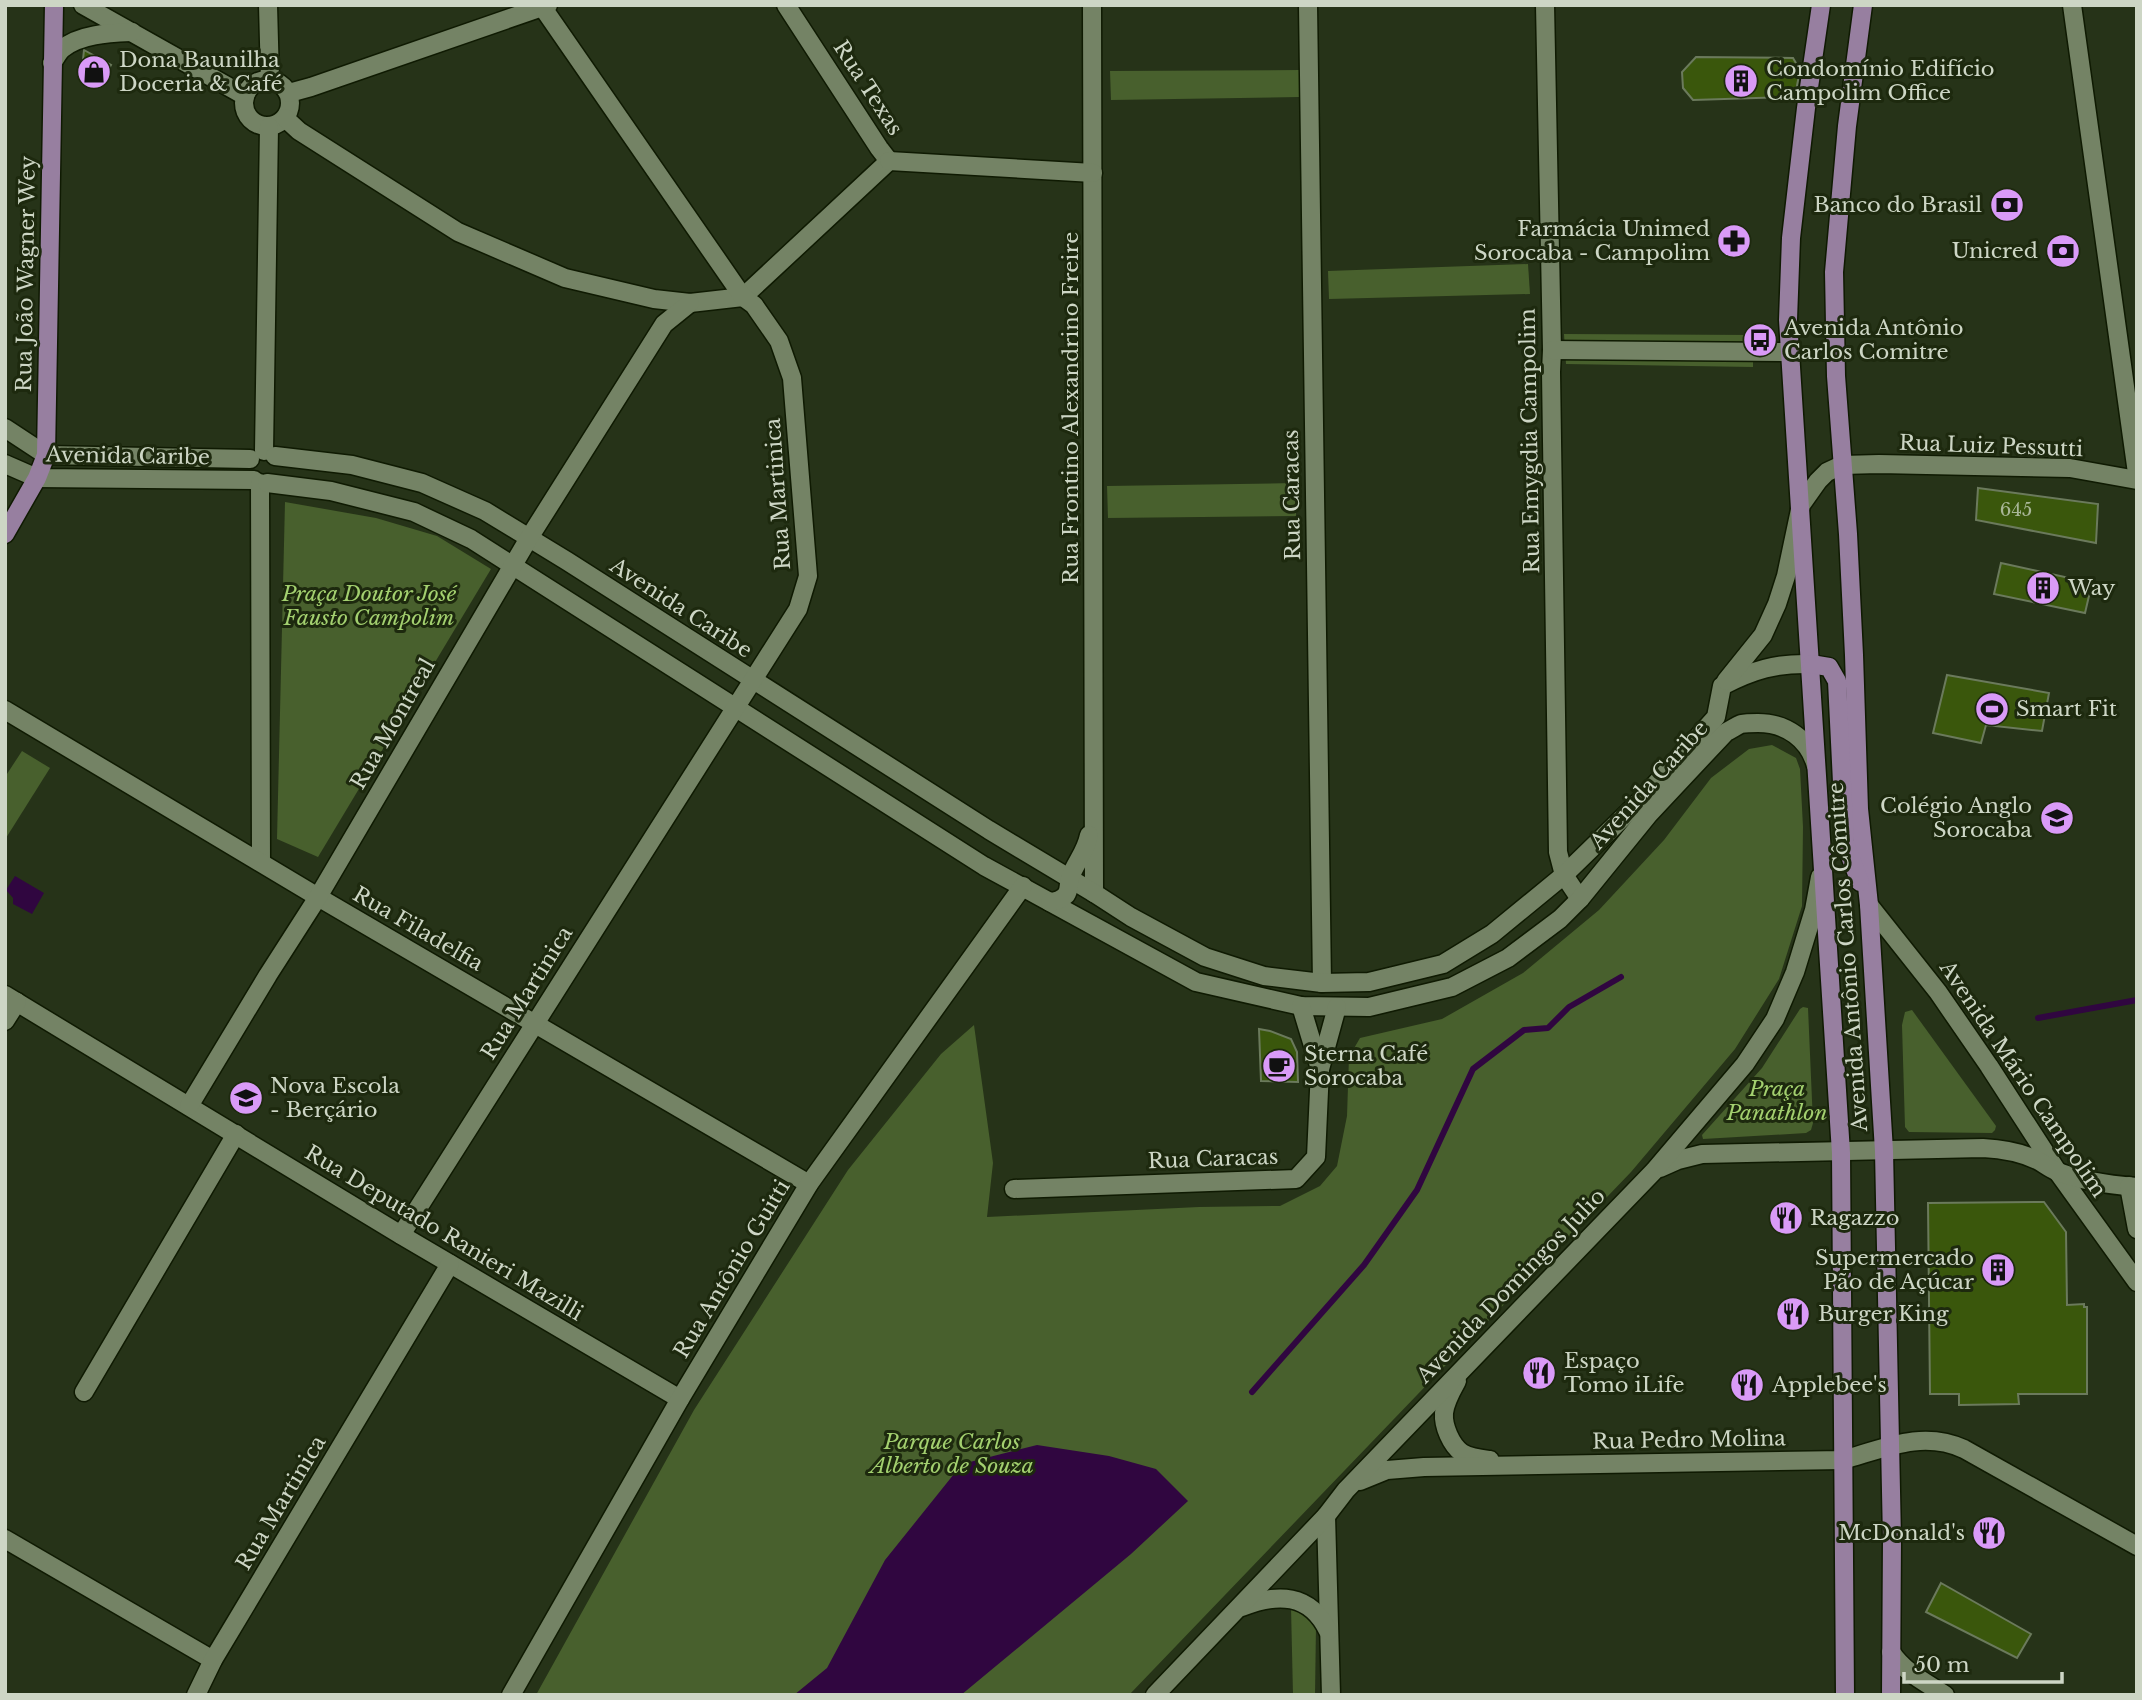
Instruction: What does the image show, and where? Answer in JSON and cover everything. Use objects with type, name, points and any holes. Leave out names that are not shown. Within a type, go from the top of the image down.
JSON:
[{"type":"main road","name":"Rua João Wagner Wey","points":[[5,534],[37,478],[46,455],[54,5]]},
{"type":"main road","name":"Avenida Antônio Carlos Cômitre","points":[[1821,5],[1791,238],[1788,320],[1841,1153],[1845,1695]]},
{"type":"main road","name":"Avenida Antônio Carlos Cômitre","points":[[1863,5],[1847,126],[1834,272],[1836,376],[1854,642],[1859,809],[1869,905],[1884,1151],[1891,1446],[1891,1695]]},
{"type":"main road","points":[[1811,664],[1829,667],[1837,681],[1844,843],[1869,905]]},
{"type":"street","points":[[83,5],[245,96]]},
{"type":"street","points":[[268,5],[270,79]]},
{"type":"street","name":"Rua Texas","points":[[786,5],[889,161]]},
{"type":"street","name":"Rua Frontino Alexandrino Freire","points":[[1092,5],[1094,893]]},
{"type":"street","name":"Rua Caracas","points":[[1308,5],[1322,983]]},
{"type":"street","name":"Rua Emygdia Campolim","points":[[1545,5],[1558,852],[1564,875]]},
{"type":"street","points":[[2072,5],[2137,473]]},
{"type":"street","points":[[289,93],[544,6]]},
{"type":"street","name":"Rua Martinica","points":[[401,1235],[798,609],[808,576],[792,378],[779,341],[754,305],[743,297],[544,6]]},
{"type":"street","points":[[52,63],[62,50],[85,38],[104,33],[132,32]]},
{"type":"street","points":[[263,455],[279,470],[274,479],[260,482],[248,474],[247,469],[263,455],[277,122],[291,107],[289,93],[277,82],[270,79],[254,83],[245,96],[245,111],[249,118],[256,123],[277,122],[299,131],[457,232],[565,278],[654,299],[690,303],[743,297],[889,161],[1093,173]]},
{"type":"street","name":"Rua Montreal","points":[[189,1106],[318,897],[529,538],[664,324],[690,303]]},
{"type":"street","points":[[1552,349],[1790,352]]},
{"type":"street","name":"Avenida Caribe","points":[[5,428],[46,455],[263,455],[352,465],[422,483],[485,512],[529,538],[752,681],[1131,917],[1205,957],[1264,976],[1322,983],[1368,982],[1443,964],[1492,933],[1564,875],[1643,798],[1716,717],[1722,686],[1763,635],[1786,576],[1801,505]]},
{"type":"street","name":"Avenida Caribe","points":[[5,464],[37,478],[260,482],[331,491],[414,512],[471,539],[984,866],[1196,982],[1301,1006],[1369,1007],[1452,987],[1508,958],[1560,919],[1580,899],[1649,814],[1726,732],[1742,724],[1764,723],[1786,728],[1805,742],[1814,757],[1818,776]]},
{"type":"street","points":[[1801,505],[1827,472],[1842,465]]},
{"type":"street","name":"Rua Luiz Pessutti","points":[[1842,465],[2070,468],[2137,480]]},
{"type":"street","points":[[260,482],[261,862]]},
{"type":"street","points":[[1722,686],[1747,673],[1781,664],[1811,664]]},
{"type":"street","name":"Rua Filadelfia","points":[[5,710],[318,897],[809,1184]]},
{"type":"street","name":"Rua Frontino Alexandrino Freire","points":[[1070,879],[1087,846],[1094,811]]},
{"type":"street","points":[[1021,885],[1018,877],[1020,868],[1029,861],[1038,859]]},
{"type":"street","name":"Avenida Domingos Julio","points":[[1155,1695],[1326,1516],[1346,1490],[1654,1171],[1745,1064],[1775,1019],[1795,972],[1814,910],[1823,863]]},
{"type":"street","points":[[1564,875],[1580,899]]},
{"type":"street","points":[[1050,902],[1065,896],[1070,879]]},
{"type":"street","name":"Rua Antônio Guitti","points":[[511,1695],[680,1399],[809,1184],[1021,885]]},
{"type":"street","name":"Avenida Mário Campolim","points":[[1869,905],[1938,992],[2057,1171],[2137,1282]]},
{"type":"street","points":[[5,1021],[11,999]]},
{"type":"street","name":"Rua Deputado Ranieri Mazilli","points":[[11,999],[401,1235],[680,1399]]},
{"type":"street","name":"Rua Caracas","points":[[1301,1006],[1320,1069]]},
{"type":"street","name":"Rua Caracas","points":[[1014,1189],[1296,1179],[1316,1157],[1320,1069],[1337,1007]]},
{"type":"street","points":[[85,1392],[236,1134]]},
{"type":"street","points":[[1654,1171],[1678,1160],[1702,1154],[2004,1149],[2038,1160],[2057,1171],[2102,1183],[2133,1187],[2137,1229]]},
{"type":"street","name":"Rua Martinica","points":[[196,1695],[213,1660],[450,1264]]},
{"type":"street","name":"Rua Pedro Molina","points":[[1467,1363],[1450,1393],[1444,1413],[1447,1432],[1454,1444],[1463,1453],[1481,1459],[1536,1466]]},
{"type":"street","points":[[1843,1460],[1916,1440],[1950,1443],[2137,1546]]},
{"type":"street","name":"Rua Pedro Molina","points":[[1346,1490],[1368,1476],[1387,1469],[1843,1460]]},
{"type":"street","points":[[1326,1516],[1331,1695]]},
{"type":"street","points":[[5,1539],[213,1660]]},
{"type":"street","points":[[1239,1609],[1271,1598],[1288,1599],[1313,1610],[1328,1631]]},
{"type":"street","points":[[1891,1652],[1898,1663],[1926,1689],[1945,1695]]},
{"type":"green space","points":[[1300,70],[1299,97],[1111,100],[1110,71]]},
{"type":"green space","points":[[1528,264],[1530,294],[1329,299],[1328,271]]},
{"type":"green space","points":[[1564,334],[1753,335],[1753,367],[1566,364]]},
{"type":"green space","points":[[1296,483],[1296,516],[1108,518],[1107,486]]},
{"type":"green space","name":"Praça Doutor José Fausto Campolim","points":[[285,502],[376,518],[437,536],[491,569],[318,857],[277,839]]},
{"type":"green space","name":"Parque Carlos Alberto de Souza","points":[[1772,745],[1796,758],[1800,769],[1803,827],[1802,906],[1779,979],[1735,1049],[1631,1172],[1129,1695],[536,1695],[694,1410],[848,1170],[941,1054],[974,1025],[993,1163],[987,1217],[1280,1206],[1320,1186],[1337,1166],[1347,1116],[1349,1057],[1360,1038],[1442,1019],[1523,973],[1599,910],[1664,840],[1711,778],[1749,749]]},
{"type":"green space","points":[[22,751],[50,768],[6,838],[5,777]]},
{"type":"green space","name":"Praça Panathlon","points":[[1803,1007],[1808,1008],[1813,1123],[1811,1130],[1806,1133],[1703,1139],[1702,1135],[1762,1068]]},
{"type":"green space","points":[[1912,1010],[1996,1126],[1992,1133],[1909,1132],[1905,1127],[1902,1025],[1905,1012]]},
{"type":"green space","points":[[1291,1607],[1304,1611],[1316,1625],[1315,1695],[1293,1695]]},
{"type":"shaded area","points":[[15,876],[44,893],[32,914],[13,904],[13,898],[6,890]]},
{"type":"shaded area","points":[[1037,1445],[1109,1456],[1156,1469],[1188,1501],[1131,1554],[961,1695],[794,1695],[827,1668],[885,1560],[962,1464]]},
{"type":"building","name":"Dona Baunilha Doceria & Café","points":[[84,50],[111,65],[99,87],[81,79]]},
{"type":"building","name":"Condomínio Edifício Campolim Office","points":[[1696,57],[1793,58],[1800,70],[1796,91],[1790,97],[1693,100],[1683,88],[1682,72]]},
{"type":"building","points":[[1978,488],[2098,504],[2096,543],[1976,520]]},
{"type":"building","name":"Way","points":[[2001,563],[2092,583],[2085,613],[1994,594]]},
{"type":"building","name":"Smart Fit","points":[[1947,675],[2049,693],[2042,731],[1986,725],[1981,743],[1933,733]]},
{"type":"building","name":"Sterna Café Sorocaba","points":[[1259,1029],[1291,1039],[1297,1052],[1298,1082],[1261,1081]]},
{"type":"building","name":"Supermercado Pão de Açúcar","points":[[2044,1202],[2066,1232],[2067,1305],[2084,1304],[2084,1307],[2087,1307],[2087,1394],[2018,1394],[2019,1404],[1959,1405],[1959,1394],[1930,1394],[1928,1203]]},
{"type":"building","points":[[1941,1583],[2031,1634],[2017,1658],[1926,1612]]},
{"type":"waterway","points":[[1252,1392],[1364,1265],[1417,1190],[1473,1069],[1524,1030],[1548,1028],[1569,1007],[1621,977]]},
{"type":"waterway","points":[[2038,1018],[2137,1000]]},
{"type":"place","name":"Dona Baunilha Doceria & Café","points":[[94,72]]},
{"type":"place","name":"Condomínio Edifício Campolim Office","points":[[1741,81]]},
{"type":"place","name":"Banco do Brasil","points":[[2007,205]]},
{"type":"place","name":"Farmácia Unimed Sorocaba - Campolim","points":[[1734,241]]},
{"type":"place","name":"Unicred","points":[[2063,251]]},
{"type":"place","name":"Avenida Antônio Carlos Comitre","points":[[1760,340]]},
{"type":"place","name":"Way","points":[[2043,588]]},
{"type":"place","name":"Smart Fit","points":[[1992,709]]},
{"type":"place","name":"Colégio Anglo Sorocaba","points":[[2057,818]]},
{"type":"place","name":"Sterna Café Sorocaba","points":[[1279,1066]]},
{"type":"place","name":"Nova Escola - Berçário","points":[[246,1098]]},
{"type":"place","name":"Ragazzo","points":[[1786,1218]]},
{"type":"place","name":"Supermercado Pão de Açúcar","points":[[1998,1270]]},
{"type":"place","name":"Burger King","points":[[1793,1314]]},
{"type":"place","name":"Espaço Tomo iLife","points":[[1539,1373]]},
{"type":"place","name":"Applebee's","points":[[1747,1385]]},
{"type":"place","name":"McDonald's","points":[[1989,1533]]}]
